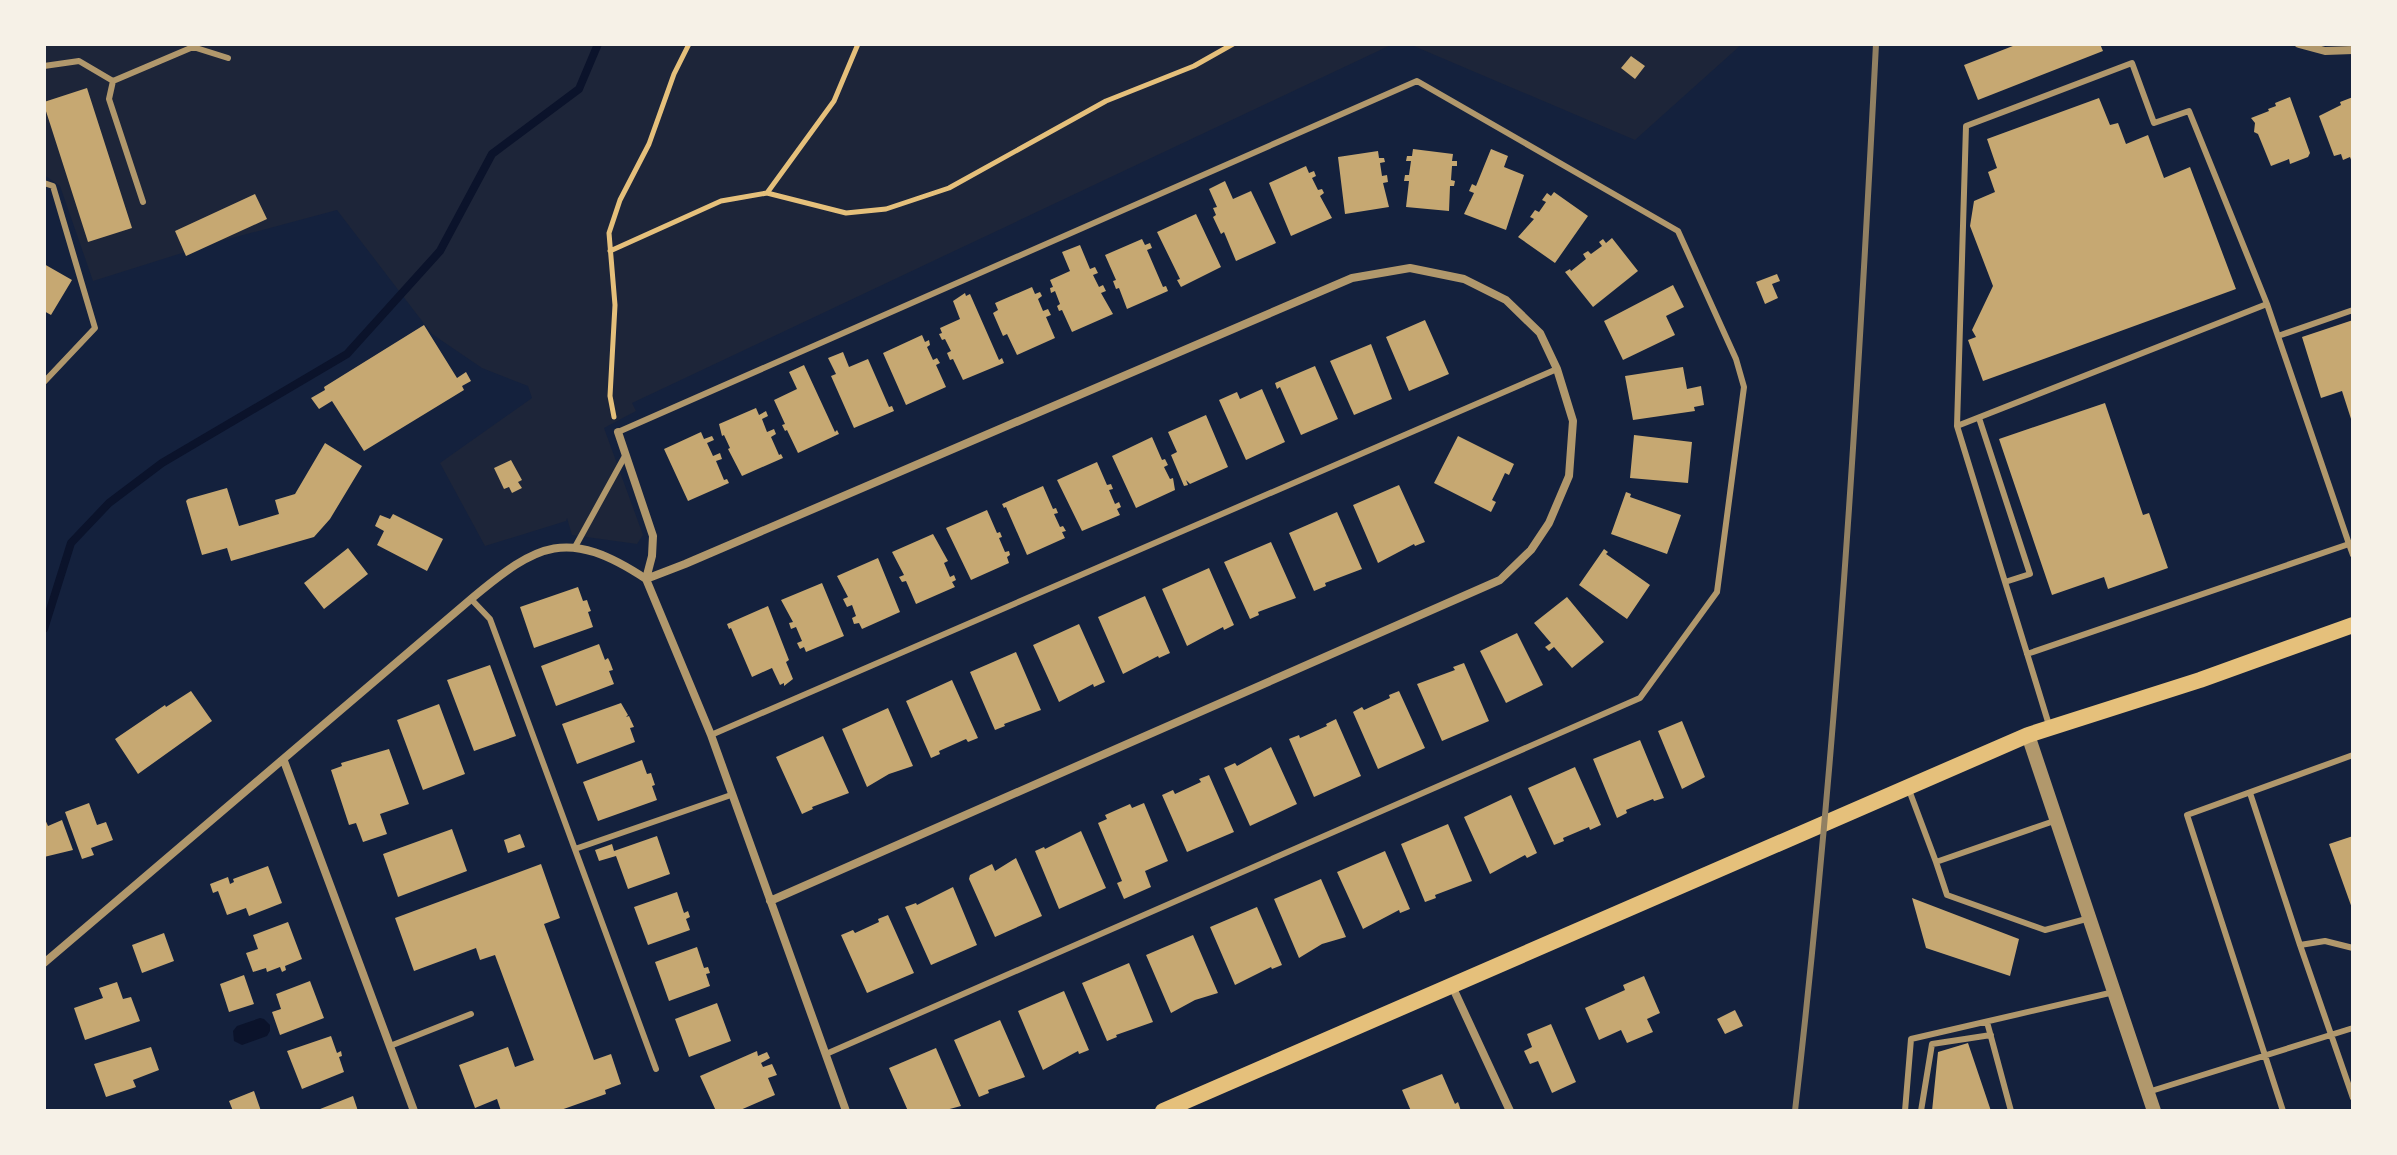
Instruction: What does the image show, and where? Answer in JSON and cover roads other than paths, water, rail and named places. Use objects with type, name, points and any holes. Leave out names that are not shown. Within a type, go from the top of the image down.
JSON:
[{"type":"main road","points":[[1163,1111],[2028,735],[2200,680],[2353,625]]},
{"type":"street","points":[[2299,44],[2325,51],[2353,50]]},
{"type":"street","points":[[646,579],[1352,278],[1410,268],[1464,279],[1506,300],[1540,333],[1557,369],[1573,421],[1569,476],[1549,523],[1531,550],[1500,580],[770,901]]},
{"type":"street","points":[[618,432],[653,536],[646,579]]},
{"type":"street","points":[[44,963],[504,572],[528,556],[550,548],[575,547],[616,559],[646,579],[711,735],[846,1111]]},
{"type":"street","points":[[2028,735],[2154,1111]]},
{"type":"street","points":[[284,761],[414,1111]]},
{"type":"street","points":[[1452,985],[1510,1111]]},
{"type":"lane","points":[[113,81],[193,47],[228,58]]},
{"type":"lane","points":[[44,66],[79,61],[113,81]]},
{"type":"lane","points":[[2050,728],[1957,426],[1966,126],[2132,63],[2154,123],[2189,111],[2267,304],[2353,555]]},
{"type":"lane","points":[[113,81],[109,99],[143,202]]},
{"type":"lane","points":[[618,432],[1417,81],[1678,231],[1736,359],[1744,387],[1717,592],[1640,698],[826,1054]]},
{"type":"lane","points":[[44,183],[53,186],[95,328],[44,382]]},
{"type":"lane","points":[[1957,426],[2267,304]]},
{"type":"lane","points":[[2278,336],[2353,310]]},
{"type":"lane","points":[[711,735],[1557,369]]},
{"type":"lane","points":[[1979,418],[2030,574],[2005,582]]},
{"type":"lane","points":[[575,547],[626,454]]},
{"type":"lane","points":[[2027,654],[2351,544]]},
{"type":"lane","points":[[471,599],[490,619],[656,1069]]},
{"type":"lane","points":[[2283,1111],[2187,815],[2353,755]]},
{"type":"lane","points":[[1908,788],[1947,895],[2045,930],[2090,918]]},
{"type":"lane","points":[[2250,793],[2353,1098]]},
{"type":"lane","points":[[575,849],[731,795]]},
{"type":"lane","points":[[1936,862],[2057,820]]},
{"type":"lane","points":[[2300,945],[2325,941],[2353,948]]},
{"type":"lane","points":[[1905,1111],[1911,1039],[2115,992]]},
{"type":"lane","points":[[390,1046],[471,1014]]},
{"type":"lane","points":[[1987,1022],[2011,1111]]},
{"type":"lane","points":[[2148,1092],[2353,1028]]},
{"type":"lane","points":[[1921,1111],[1932,1044],[1991,1035]]},
{"type":"waterway","points":[[44,629],[71,543],[109,503],[162,463],[347,354],[440,251],[492,154],[579,89],[598,44]]},
{"type":"railway","points":[[1795,1111],[1834,711],[1862,311],[1876,44]]}]
